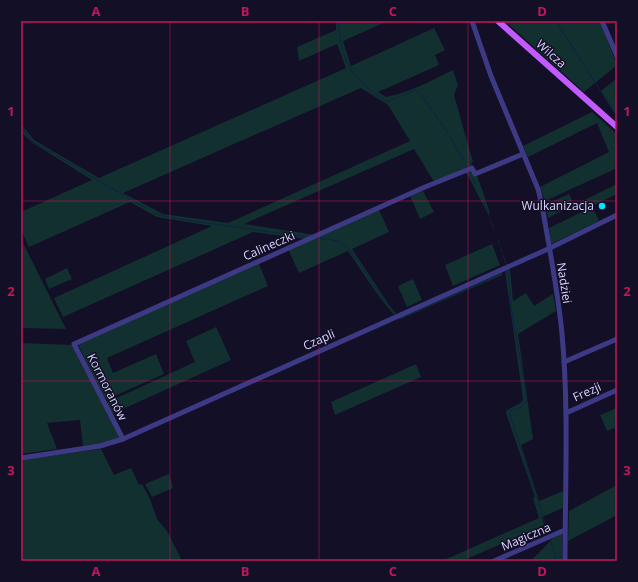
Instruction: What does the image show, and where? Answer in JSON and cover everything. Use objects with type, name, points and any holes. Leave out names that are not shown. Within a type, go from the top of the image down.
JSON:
[{"type":"main road","name":"Wilcza","points":[[498,21],[617,127]]},
{"type":"street","name":"Nadziei","points":[[472,21],[491,76],[542,205],[562,332],[564,362],[566,413],[565,561]]},
{"type":"street","points":[[602,21],[617,56]]},
{"type":"street","name":"Calineczki","points":[[74,344],[472,168],[475,174],[523,154]]},
{"type":"street","name":"Czapli","points":[[21,458],[100,446],[123,439],[251,380],[548,249],[617,215]]},
{"type":"street","points":[[564,362],[617,339]]},
{"type":"street","name":"Kormoranów","points":[[74,344],[123,439]]},
{"type":"street","name":"Frezji","points":[[566,413],[617,390]]},
{"type":"street","name":"Magiczna","points":[[494,561],[565,530]]},
{"type":"green space","points":[[336,21],[388,21],[343,41],[351,66],[434,28],[445,50],[435,55],[439,65],[378,92],[386,97],[395,95],[420,86],[453,70],[458,85],[454,95],[473,162],[471,163],[472,165],[434,182],[414,149],[244,224],[316,235],[306,239],[253,232],[63,317],[54,298],[212,226],[157,217],[130,202],[29,247],[21,230],[21,212],[92,180],[33,143],[21,132],[21,124],[34,140],[99,178],[346,68],[337,44],[299,61],[297,47],[336,30]],"holes":[[[361,88],[388,105],[410,141],[228,223],[163,214],[123,193]]]},
{"type":"green space","points":[[505,21],[600,21],[617,65],[584,92]]},
{"type":"green space","points":[[617,78],[617,116],[601,91]]},
{"type":"green space","points":[[592,112],[617,134],[617,174],[615,169],[545,201],[540,187],[609,152],[597,123],[528,157],[523,146]]},
{"type":"green space","points":[[471,171],[474,176],[477,175],[490,213],[488,214],[466,172]]},
{"type":"green space","points":[[617,184],[617,194],[592,206],[599,221],[551,244],[549,228],[584,211],[580,202]]},
{"type":"green space","points":[[423,191],[434,212],[420,219],[410,196]]},
{"type":"green space","points":[[569,194],[574,205],[548,218],[546,207],[548,204]]},
{"type":"green space","points":[[379,210],[389,232],[352,249],[389,305],[396,313],[394,315],[378,295],[348,251],[299,273],[288,249]]},
{"type":"green space","points":[[21,239],[66,329],[21,328]]},
{"type":"green space","points":[[492,244],[500,265],[453,286],[445,265]]},
{"type":"green space","points":[[259,264],[268,286],[107,358],[113,373],[156,354],[164,374],[105,400],[78,344]]},
{"type":"green space","points":[[67,268],[72,279],[49,289],[45,279]]},
{"type":"green space","points":[[510,269],[513,301],[526,293],[534,306],[553,294],[556,311],[518,334],[533,439],[521,445],[539,501],[563,491],[563,508],[542,517],[544,525],[462,561],[442,561],[539,518],[533,498],[535,497],[506,413],[507,410],[522,402],[523,399],[505,271]]},
{"type":"green space","points":[[502,272],[502,275],[401,319],[399,318]]},
{"type":"green space","points":[[413,279],[422,300],[407,307],[398,286]]},
{"type":"green space","points":[[216,327],[231,360],[112,414],[106,403],[195,362],[186,341]]},
{"type":"green space","points":[[21,343],[73,345],[120,437],[100,445],[83,446],[80,420],[47,423],[57,449],[21,454]]},
{"type":"green space","points":[[416,364],[421,377],[335,415],[331,402]]},
{"type":"green space","points":[[617,408],[617,427],[607,431],[600,415]]},
{"type":"green space","points":[[101,449],[114,475],[131,468],[139,485],[142,484],[150,499],[157,519],[167,531],[182,561],[21,561],[21,460]]},
{"type":"green space","points":[[169,474],[173,488],[152,497],[145,484]]},
{"type":"green space","points":[[617,485],[617,515],[568,541],[569,511]]},
{"type":"green space","points":[[562,533],[562,561],[531,561],[556,535]]},
{"type":"waterway","points":[[338,21],[342,50]]},
{"type":"waterway","points":[[556,21],[617,117]]},
{"type":"waterway","points":[[343,53],[352,71],[366,86]]},
{"type":"waterway","points":[[368,88],[387,102],[415,90],[419,93]]},
{"type":"waterway","points":[[421,95],[448,133]]},
{"type":"waterway","points":[[21,127],[33,142],[53,153]]},
{"type":"waterway","points":[[451,138],[463,160]]},
{"type":"waterway","points":[[57,156],[76,167]]},
{"type":"waterway","points":[[80,170],[146,208]]},
{"type":"waterway","points":[[472,178],[475,184]]},
{"type":"waterway","points":[[484,202],[489,215]]},
{"type":"waterway","points":[[154,213],[173,218],[304,237]]},
{"type":"waterway","points":[[490,219],[494,230]]},
{"type":"waterway","points":[[315,238],[330,239],[340,242],[348,249],[357,261]]},
{"type":"waterway","points":[[498,240],[499,245]]},
{"type":"waterway","points":[[503,255],[506,263]]},
{"type":"waterway","points":[[360,264],[381,296],[394,312]]},
{"type":"waterway","points":[[508,271],[511,306],[527,400],[523,406],[510,411],[510,415],[523,455]]},
{"type":"waterway","points":[[401,318],[500,274]]},
{"type":"waterway","points":[[524,458],[528,471]]},
{"type":"waterway","points":[[529,474],[536,494]]},
{"type":"waterway","points":[[537,497],[545,523]]},
{"type":"waterway","points":[[550,539],[557,561]]},
{"type":"place","name":"Wulkanizacja","points":[[602,206]]}]
